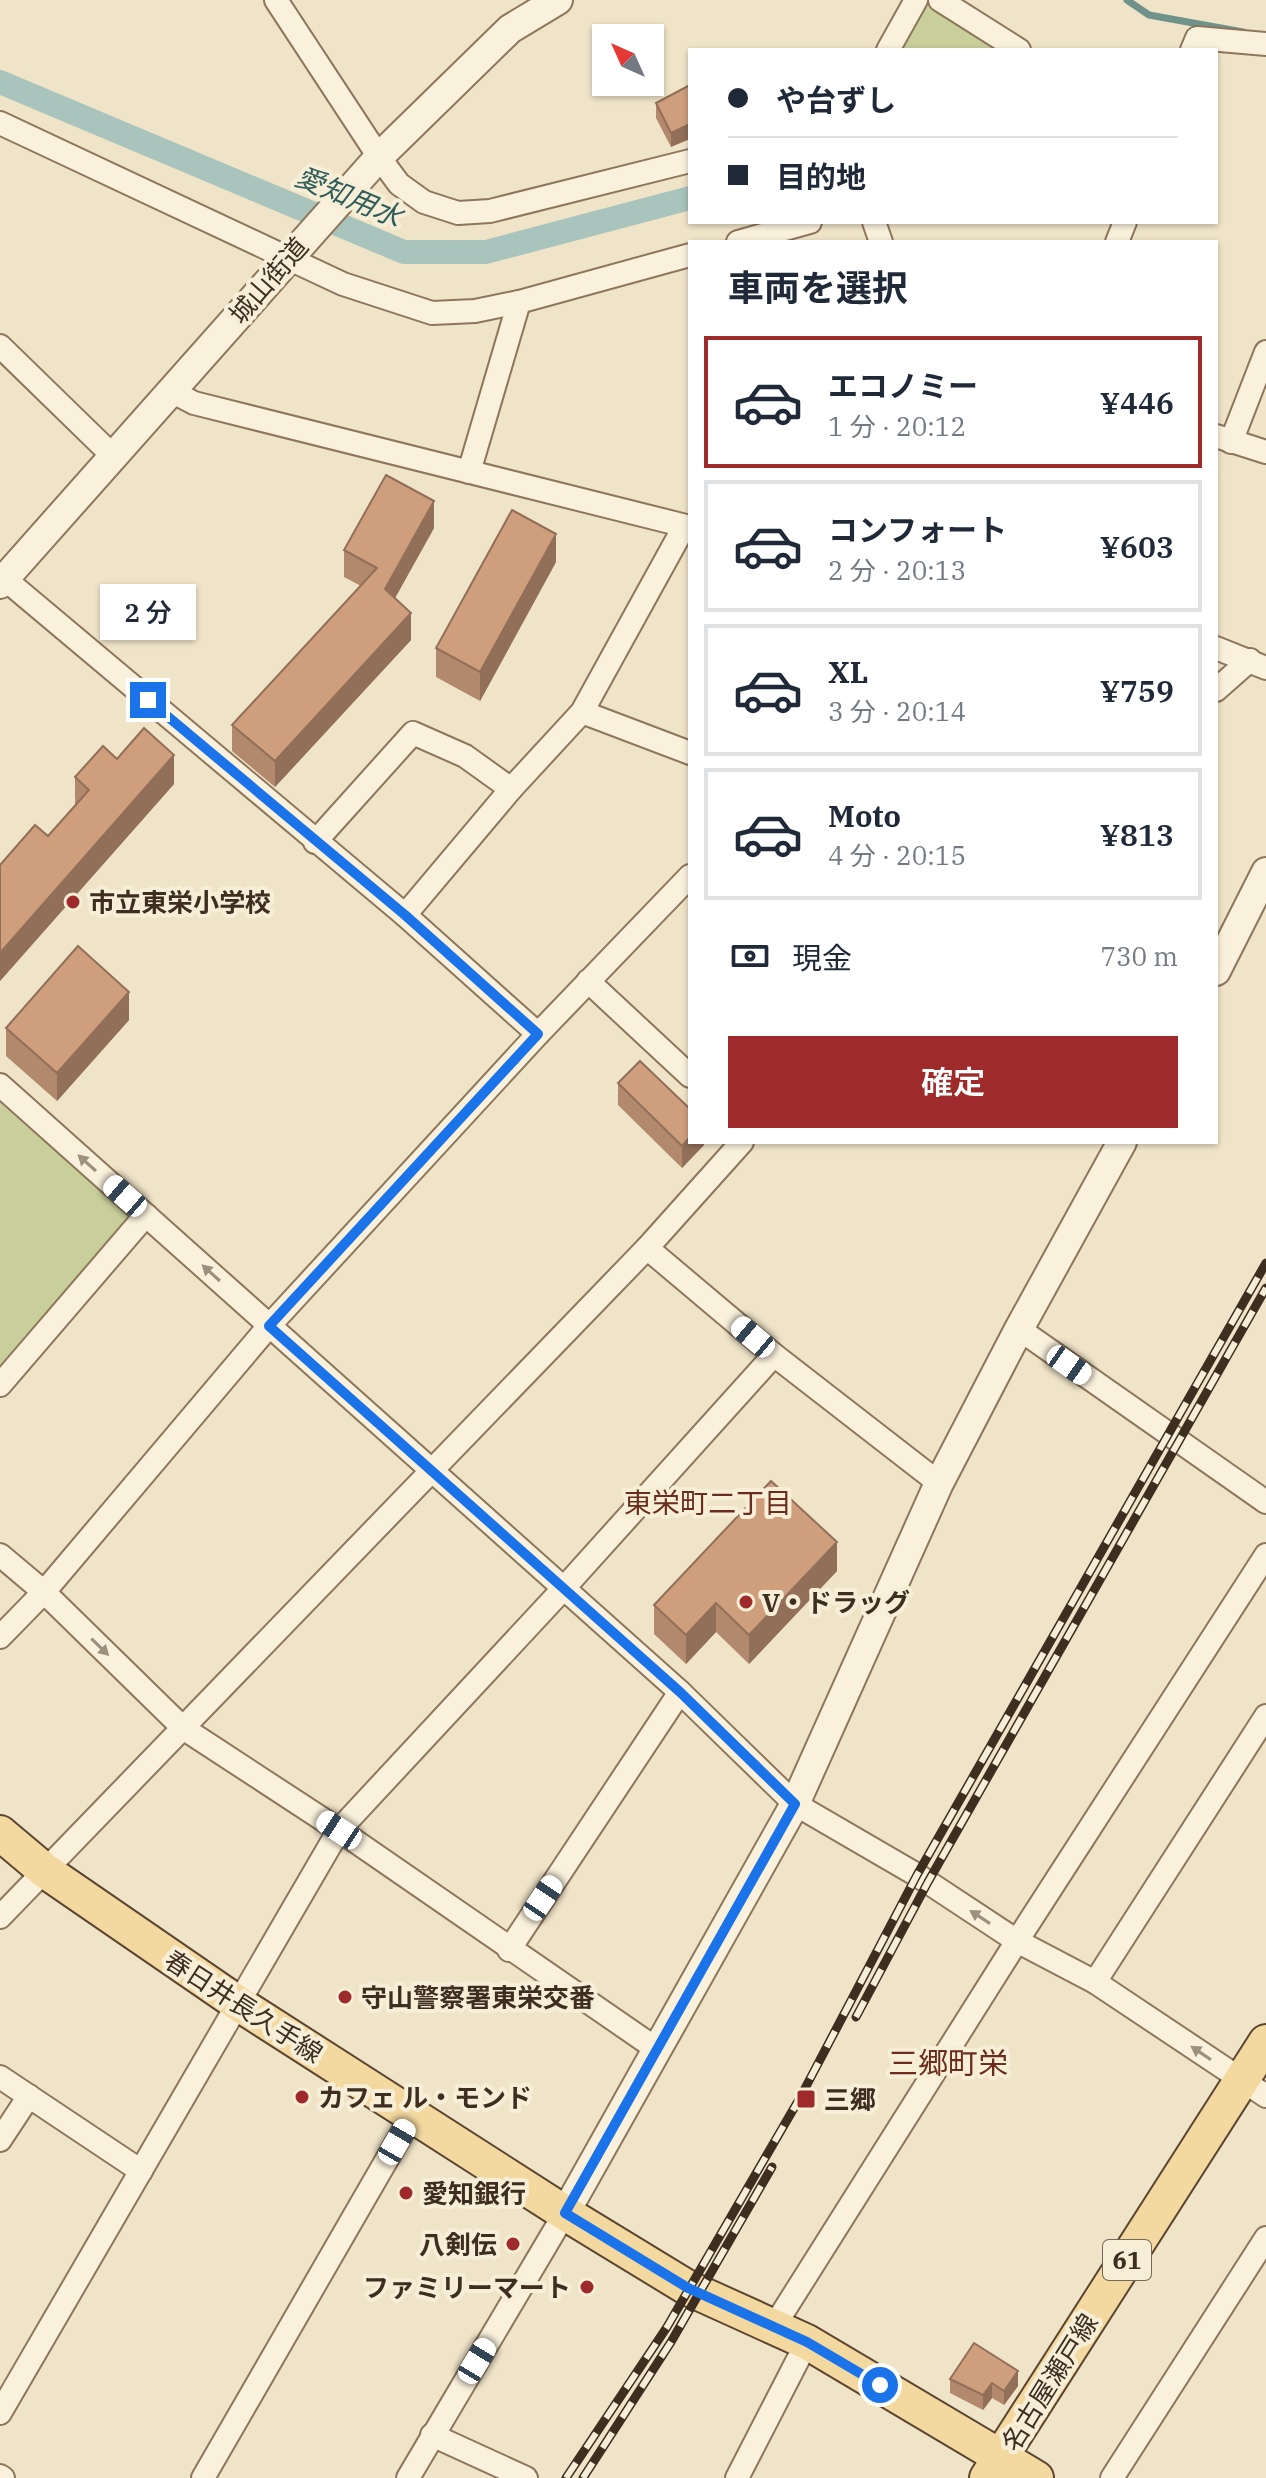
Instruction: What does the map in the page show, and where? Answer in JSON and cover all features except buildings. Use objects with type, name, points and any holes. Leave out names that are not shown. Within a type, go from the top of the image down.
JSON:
[{"type":"main road","name":"春日井長久手線","points":[[0,1833],[44,1870],[239,2004],[565,2213],[688,2288],[807,2342],[994,2467],[1036,2478]]},
{"type":"main road","name":"名古屋瀬戸線","points":[[994,2467],[1253,2088],[1266,2042]]},
{"type":"street","name":"城山街道","points":[[2,579],[353,184],[510,29],[558,0]]},
{"type":"street","points":[[889,48],[916,0]]},
{"type":"street","points":[[940,0],[1015,48]]},
{"type":"street","points":[[282,2],[379,157],[399,184],[424,202],[458,213],[490,211],[688,162]]},
{"type":"street","points":[[1193,48],[1197,38],[1266,44]]},
{"type":"street","points":[[0,123],[293,252],[343,284],[432,313],[475,311],[519,302],[688,256]]},
{"type":"street","points":[[745,240],[803,224]]},
{"type":"street","points":[[469,472],[519,302]]},
{"type":"street","points":[[0,346],[113,456]]},
{"type":"street","points":[[1266,352],[1224,439],[1266,452]]},
{"type":"street","points":[[171,391],[194,403],[687,527],[582,712],[511,789],[405,915]]},
{"type":"street","points":[[2,579],[405,915],[538,1034]]},
{"type":"street","points":[[1218,649],[1258,664]]},
{"type":"street","points":[[1218,689],[1258,664]]},
{"type":"street","points":[[582,712],[688,752]]},
{"type":"street","points":[[315,842],[413,733],[465,756],[511,789]]},
{"type":"street","points":[[0,1637],[44,1592],[269,1326],[538,1034],[688,878]]},
{"type":"street","points":[[1218,967],[1263,886]]},
{"type":"street","points":[[588,981],[688,1074]]},
{"type":"street","points":[[0,1085],[680,1692],[795,1804],[917,1875],[1017,1941],[1095,1982],[1253,2088]]},
{"type":"street","points":[[0,1917],[647,1248],[740,1144]]},
{"type":"street","points":[[408,2478],[565,2213],[795,1804],[939,1483],[1121,1144]]},
{"type":"street","points":[[0,1385],[146,1215]]},
{"type":"street","points":[[647,1248],[774,1355],[939,1483]]},
{"type":"street","points":[[1019,1329],[1266,1502]]},
{"type":"street","points":[[0,2413],[339,1830],[564,1588],[774,1355]]},
{"type":"street","points":[[0,1555],[44,1592],[183,1728],[339,1830],[658,2050]]},
{"type":"street","points":[[773,2328],[1266,1555]]},
{"type":"street","points":[[509,1950],[680,1692]]},
{"type":"street","points":[[1095,1982],[1266,1716]]},
{"type":"street","points":[[0,2077],[141,2171]]},
{"type":"street","points":[[0,2140],[29,2096]]},
{"type":"street","points":[[203,2478],[412,2116]]},
{"type":"street","points":[[1112,2478],[1266,2238]]},
{"type":"street","points":[[737,2478],[807,2342]]},
{"type":"street","points":[[432,2435],[526,2478]]},
{"type":"green space","points":[[925,0],[1007,48],[894,48]]},
{"type":"green space","points":[[0,1103],[129,1216],[0,1365]]},
{"type":"waterway","points":[[1127,0],[1149,15],[1243,32]]},
{"type":"waterway","name":"愛知用水","points":[[0,82],[404,252],[486,252],[688,199]]},
{"type":"railway","points":[[566,2478],[667,2327],[801,2096],[917,1875],[1266,1263]]},
{"type":"railway","points":[[856,2017],[928,1882],[1266,1288]]},
{"type":"railway","points":[[583,2478],[671,2342],[772,2167]]},
{"type":"place","name":"市立東栄小学校","points":[[73,902]]},
{"type":"place","name":"V・ドラッグ","points":[[746,1602]]},
{"type":"place","name":"守山警察署東栄交番","points":[[345,1997]]},
{"type":"place","name":"カフェ ル・モンド","points":[[302,2097]]},
{"type":"place","name":"三郷","points":[[806,2099]]},
{"type":"place","name":"愛知銀行","points":[[406,2193]]},
{"type":"place","name":"八剣伝","points":[[513,2244]]},
{"type":"place","name":"ファミリーマート","points":[[587,2287]]},
{"type":"district","name":"東栄町二丁目","points":[[708,1502]]},
{"type":"district","name":"三郷町栄","points":[[948,2062]]},
{"type":"route","points":[[148,700],[405,915],[538,1034],[269,1326],[680,1692],[795,1804],[565,2213],[688,2288],[807,2342],[880,2385]]}]
